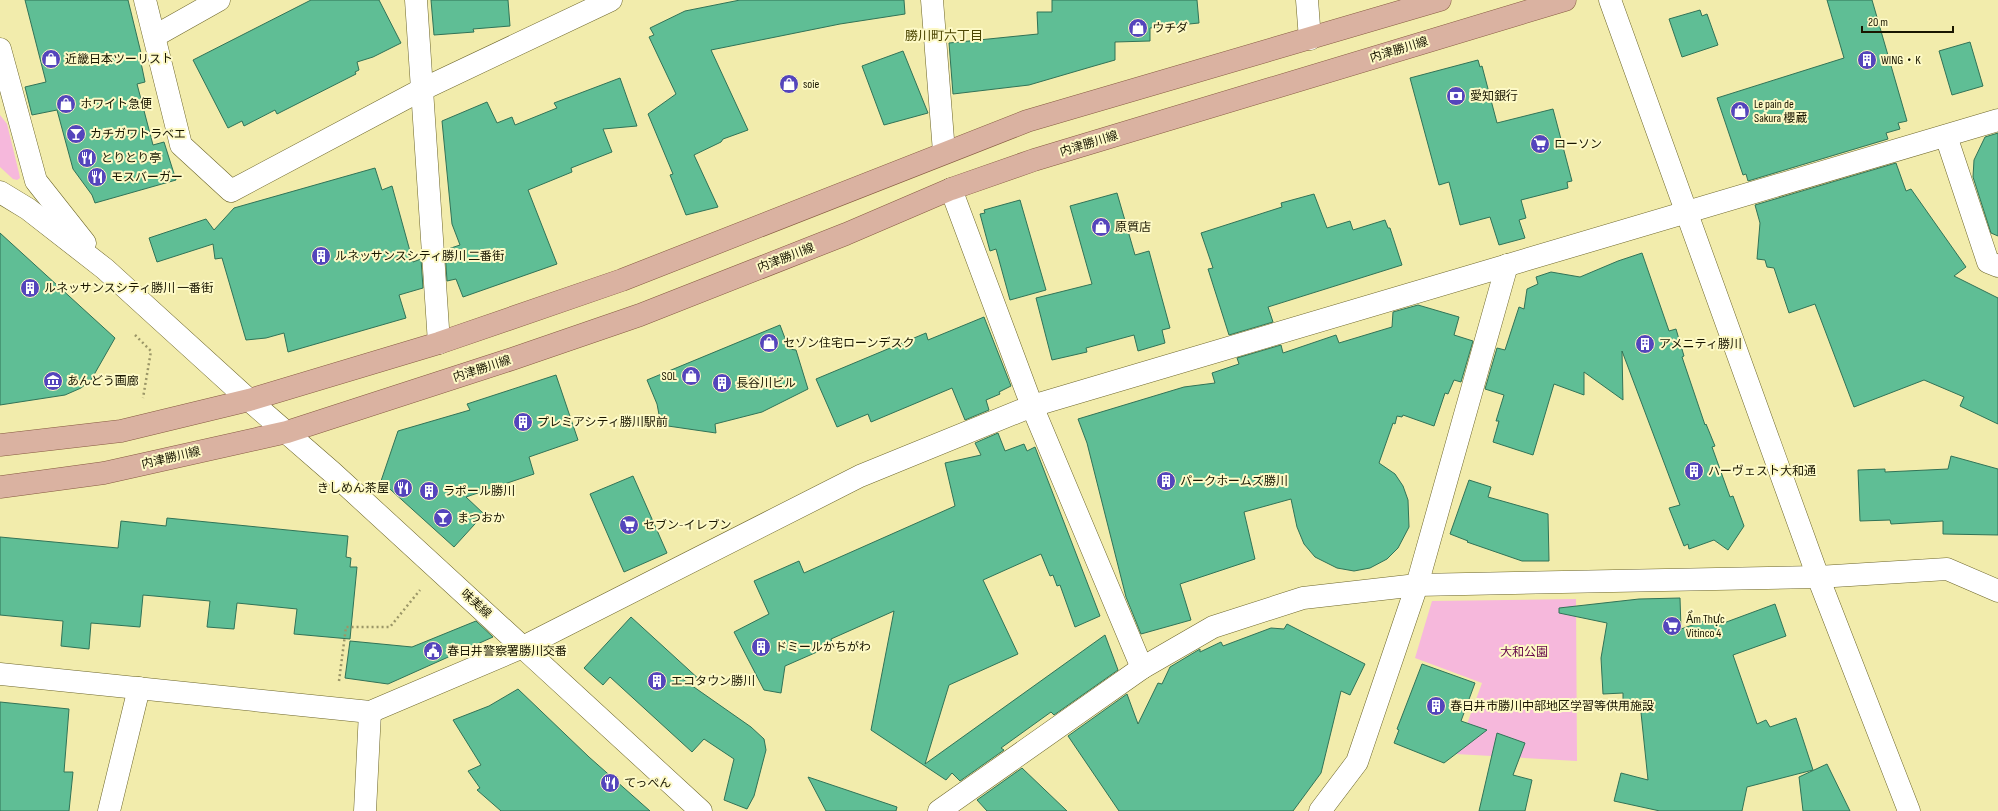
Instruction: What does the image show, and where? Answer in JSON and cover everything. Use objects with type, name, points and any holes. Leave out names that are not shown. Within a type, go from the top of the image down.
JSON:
[{"type":"main road","points":[[0,446],[121,431],[249,400],[438,343],[622,280],[944,152],[1027,121],[1440,0]]},
{"type":"main road","name":"内津勝川線","points":[[0,488],[104,473],[287,432],[512,359],[640,315],[846,234],[951,189],[1034,160],[1565,0]]},
{"type":"street","points":[[145,0],[181,145],[231,191],[421,90],[611,0]]},
{"type":"street","points":[[155,36],[219,0]]},
{"type":"street","points":[[416,0],[438,343]]},
{"type":"street","points":[[932,0],[944,152]]},
{"type":"street","points":[[1307,0],[1310,39]]},
{"type":"street","points":[[1610,0],[1818,577],[1909,811]]},
{"type":"street","points":[[0,49],[6,98],[36,181],[105,269]]},
{"type":"street","points":[[0,674],[370,712],[523,647],[860,476],[1032,406],[1998,120]]},
{"type":"street","points":[[1946,136],[1988,262],[1998,266]]},
{"type":"street","points":[[0,181],[28,209]]},
{"type":"street","points":[[951,189],[1032,406],[1142,668]]},
{"type":"street","points":[[0,192],[28,209],[105,269]]},
{"type":"street","points":[[1320,811],[1357,762],[1417,586],[1507,265]]},
{"type":"street","name":"味美線","points":[[105,269],[249,400],[287,432],[701,811]]},
{"type":"street","points":[[939,811],[1142,668],[1213,627],[1303,598],[1417,586],[1818,577],[1947,569],[1998,591]]},
{"type":"street","points":[[109,811],[139,688]]},
{"type":"street","points":[[365,811],[370,712]]},
{"type":"path","points":[[134,335],[151,351],[143,398],[136,399]]},
{"type":"path","points":[[336,708],[346,627],[390,627],[421,588]]},
{"type":"green space","points":[[0,115],[7,124],[20,178],[17,180],[13,179],[0,167]]},
{"type":"green space","name":"大和公園","points":[[1576,599],[1577,761],[1456,754],[1482,683],[1415,658],[1432,601]]},
{"type":"building","points":[[25,0],[128,0],[142,57],[140,58],[145,82],[137,84],[153,145],[164,142],[176,180],[95,203],[92,195],[73,169],[57,110],[32,115],[25,87],[46,82]]},
{"type":"building","points":[[311,0],[379,0],[401,43],[373,57],[357,62],[359,70],[355,72],[356,74],[277,114],[275,110],[244,126],[242,121],[228,128],[193,60]]},
{"type":"building","points":[[431,0],[508,0],[510,26],[473,29],[474,32],[434,35]]},
{"type":"building","points":[[740,0],[904,0],[905,14],[840,24],[711,50],[748,130],[723,139],[721,142],[694,155],[718,207],[686,215],[670,175],[673,174],[648,114],[676,94],[649,37],[654,35],[650,28],[685,11]]},
{"type":"building","points":[[1052,0],[1197,0],[1199,23],[1150,28],[1150,41],[1115,42],[1115,60],[1029,85],[953,94],[949,43],[1038,34],[1037,12],[1052,12]]},
{"type":"building","points":[[1827,0],[1872,0],[1907,121],[1898,123],[1900,129],[1886,133],[1888,139],[1748,181],[1746,174],[1743,175],[1717,98],[1844,58]]},
{"type":"building","points":[[1700,10],[1702,16],[1707,14],[1718,45],[1682,57],[1669,19]]},
{"type":"building","points":[[1970,42],[1983,86],[1952,95],[1939,51]]},
{"type":"building","points":[[903,51],[928,113],[884,125],[862,66]]},
{"type":"building","points":[[1478,60],[1480,67],[1482,66],[1497,123],[1553,109],[1572,181],[1567,182],[1568,188],[1521,200],[1526,218],[1519,220],[1525,238],[1499,245],[1490,217],[1460,225],[1449,182],[1439,185],[1410,78]]},
{"type":"building","points":[[620,78],[637,126],[603,129],[612,152],[571,168],[572,172],[528,190],[557,264],[463,297],[456,279],[447,281],[445,250],[460,245],[452,224],[442,121],[487,102],[497,123],[512,117],[515,125],[557,108],[554,103]]},
{"type":"building","points":[[1998,133],[1998,236],[1991,233],[1973,177],[1974,160],[1985,137]]},
{"type":"building","points":[[1896,163],[1906,191],[1911,189],[1966,267],[1954,276],[1998,298],[1998,424],[1960,406],[1964,397],[1924,380],[1854,407],[1815,304],[1789,313],[1774,268],[1767,267],[1765,260],[1757,259],[1760,223],[1755,205]]},
{"type":"building","name":"ルネッサンスシティ勝川 二番街","points":[[375,168],[382,190],[392,186],[413,262],[421,259],[423,288],[399,295],[406,318],[288,352],[284,333],[266,338],[246,340],[222,258],[215,259],[213,244],[157,262],[149,238],[206,219],[214,230],[234,208]]},
{"type":"building","points":[[1117,193],[1135,255],[1149,251],[1170,328],[1162,330],[1165,343],[1138,351],[1134,335],[1086,348],[1087,352],[1052,360],[1036,298],[1092,284],[1070,206]]},
{"type":"building","points":[[1314,194],[1327,228],[1350,221],[1353,230],[1385,220],[1388,228],[1390,228],[1402,265],[1268,307],[1273,322],[1229,335],[1208,269],[1213,268],[1201,233],[1282,207],[1281,203]]},
{"type":"building","points":[[1020,200],[1046,290],[1010,300],[996,249],[990,251],[980,214],[985,213],[984,210]]},
{"type":"building","name":"ルネッサンスシティ勝川 一番街","points":[[0,233],[115,338],[91,380],[81,388],[65,395],[0,405]]},
{"type":"building","points":[[1642,253],[1669,331],[1676,329],[1684,356],[1682,357],[1705,425],[1706,424],[1715,446],[1712,447],[1730,497],[1733,496],[1744,526],[1728,550],[1714,540],[1689,549],[1688,544],[1684,546],[1669,508],[1680,505],[1622,351],[1623,400],[1584,372],[1584,395],[1554,384],[1533,455],[1493,442],[1499,421],[1496,421],[1504,395],[1485,389],[1497,348],[1505,350],[1519,307],[1524,309],[1527,289],[1538,284],[1536,277],[1551,272],[1580,277],[1618,261]]},
{"type":"building","points":[[1418,305],[1459,317],[1454,335],[1473,341],[1461,382],[1454,380],[1448,394],[1445,393],[1434,426],[1403,415],[1402,417],[1397,416],[1395,424],[1393,423],[1379,463],[1395,474],[1403,486],[1408,500],[1409,527],[1398,548],[1387,559],[1370,568],[1354,571],[1337,568],[1315,557],[1304,544],[1297,527],[1291,499],[1244,512],[1255,559],[1180,584],[1191,620],[1141,634],[1126,597],[1087,443],[1078,419],[1184,387],[1215,383],[1212,373],[1239,364],[1237,358],[1281,345],[1283,353],[1336,335],[1339,343],[1392,327],[1393,312]]},
{"type":"building","points":[[984,317],[1011,386],[999,392],[1000,394],[986,400],[989,410],[965,420],[952,388],[871,422],[868,414],[837,427],[816,379],[926,333],[928,340]]},
{"type":"building","name":"長谷川ビル","points":[[780,325],[789,349],[796,350],[808,389],[762,412],[715,424],[716,433],[661,425],[657,404],[647,380]]},
{"type":"building","points":[[556,375],[578,440],[529,457],[534,474],[466,497],[484,514],[454,547],[381,481],[398,431],[470,410],[467,404]]},
{"type":"building","points":[[998,433],[1005,451],[1024,444],[1027,451],[1035,447],[1100,616],[1075,627],[1060,585],[1057,586],[1053,575],[1050,576],[1041,554],[983,580],[1018,654],[949,685],[925,764],[1105,635],[1118,670],[1054,715],[1051,712],[1001,748],[1004,750],[960,781],[952,773],[946,780],[871,730],[894,611],[831,639],[833,645],[785,666],[781,693],[764,690],[734,632],[769,614],[754,581],[799,561],[804,573],[955,506],[945,463],[981,455],[975,443]]},
{"type":"building","points":[[1951,456],[1998,469],[1998,535],[1943,534],[1943,521],[1891,524],[1890,520],[1860,521],[1858,470],[1885,469],[1885,472],[1948,469]]},
{"type":"building","points":[[633,476],[667,553],[624,572],[590,494]]},
{"type":"building","points":[[1469,480],[1491,487],[1488,497],[1548,514],[1549,561],[1522,561],[1467,542],[1468,541],[1450,534]]},
{"type":"building","points":[[167,518],[348,536],[346,557],[351,558],[350,567],[357,567],[350,639],[294,634],[297,609],[237,603],[234,629],[207,627],[210,601],[143,595],[140,627],[91,623],[89,649],[61,646],[63,621],[0,615],[0,537],[118,548],[121,521],[166,526]]},
{"type":"building","points":[[1680,598],[1681,629],[1718,616],[1721,624],[1775,604],[1786,636],[1733,655],[1757,724],[1766,720],[1770,727],[1796,718],[1813,770],[1747,787],[1742,811],[1660,811],[1614,801],[1621,773],[1648,780],[1640,703],[1623,704],[1623,693],[1603,694],[1601,658],[1607,623],[1559,613],[1559,608],[1639,599]]},
{"type":"building","name":"エコタウン勝川","points":[[631,617],[701,681],[681,678],[751,727],[764,739],[766,750],[754,796],[747,809],[724,800],[734,759],[704,739],[692,752],[610,677],[603,685],[584,668]]},
{"type":"building","points":[[476,621],[493,637],[388,684],[345,678],[350,641],[412,647]]},
{"type":"building","points":[[1287,624],[1365,664],[1350,695],[1341,691],[1321,773],[1293,811],[1119,811],[1068,736],[1127,694],[1138,724],[1158,683],[1162,684],[1170,667],[1200,649],[1200,652],[1221,642],[1223,646],[1271,628],[1284,629]]},
{"type":"building","name":"春日井市勝川中部地区学習等供用施設","points":[[1422,664],[1475,683],[1461,721],[1487,730],[1444,763],[1394,743],[1399,730],[1397,729]]},
{"type":"building","points":[[518,689],[589,757],[650,811],[501,811],[477,790],[480,788],[468,771],[481,765],[453,720],[489,706]]},
{"type":"building","points":[[0,702],[69,709],[64,772],[73,772],[69,811],[0,811]]},
{"type":"building","points":[[1497,733],[1525,743],[1513,775],[1532,780],[1525,811],[1479,811]]},
{"type":"building","points":[[1827,764],[1850,811],[1803,811],[1799,777]]},
{"type":"building","points":[[1022,768],[1067,811],[987,811],[977,800]]},
{"type":"building","points":[[808,777],[897,807],[896,811],[826,811]]},
{"type":"place","name":"ウチダ","points":[[1138,28]]},
{"type":"place","name":"近畿日本ツーリスト","points":[[51,59]]},
{"type":"place","name":"WING・K","points":[[1867,60]]},
{"type":"place","name":"soie","points":[[789,84]]},
{"type":"place","name":"愛知銀行","points":[[1456,96]]},
{"type":"place","name":"ホワイト急便","points":[[66,104]]},
{"type":"place","name":"Le pain de Sakura 櫻蔵","points":[[1740,111]]},
{"type":"place","name":"カチガワトラベエ","points":[[76,134]]},
{"type":"place","name":"ローソン","points":[[1540,144]]},
{"type":"place","name":"とりとり亭","points":[[87,158]]},
{"type":"place","name":"モスバーガー","points":[[97,177]]},
{"type":"place","name":"原質店","points":[[1101,227]]},
{"type":"place","name":"ルネッサンスシティ勝川 二番街","points":[[321,256]]},
{"type":"place","name":"ルネッサンスシティ勝川 一番街","points":[[30,288]]},
{"type":"place","name":"セゾン住宅ローンデスク","points":[[769,343]]},
{"type":"place","name":"アメニティ勝川","points":[[1645,344]]},
{"type":"place","name":"SOL","points":[[691,376]]},
{"type":"place","name":"あんどう画廊","points":[[53,381]]},
{"type":"place","name":"長谷川ビル","points":[[722,383]]},
{"type":"place","name":"プレミアシティ勝川駅前","points":[[523,422]]},
{"type":"place","name":"ハーヴェスト大和通","points":[[1694,471]]},
{"type":"place","name":"パークホームズ勝川","points":[[1166,481]]},
{"type":"place","name":"きしめん茶屋","points":[[403,488]]},
{"type":"place","name":"ラポール勝川","points":[[429,491]]},
{"type":"place","name":"まつおか","points":[[443,518]]},
{"type":"place","name":"セブン-イレブン","points":[[629,525]]},
{"type":"place","name":"Ẩm Thực Vitinco 4","points":[[1672,626]]},
{"type":"place","name":"ドミールかちがわ","points":[[761,647]]},
{"type":"place","name":"春日井警察署勝川交番","points":[[433,651]]},
{"type":"place","name":"エコタウン勝川","points":[[657,681]]},
{"type":"place","name":"春日井市勝川中部地区学習等供用施設","points":[[1436,706]]},
{"type":"place","name":"てっぺん","points":[[610,783]]},
{"type":"district","name":"勝川町六丁目","points":[[944,36]]}]
